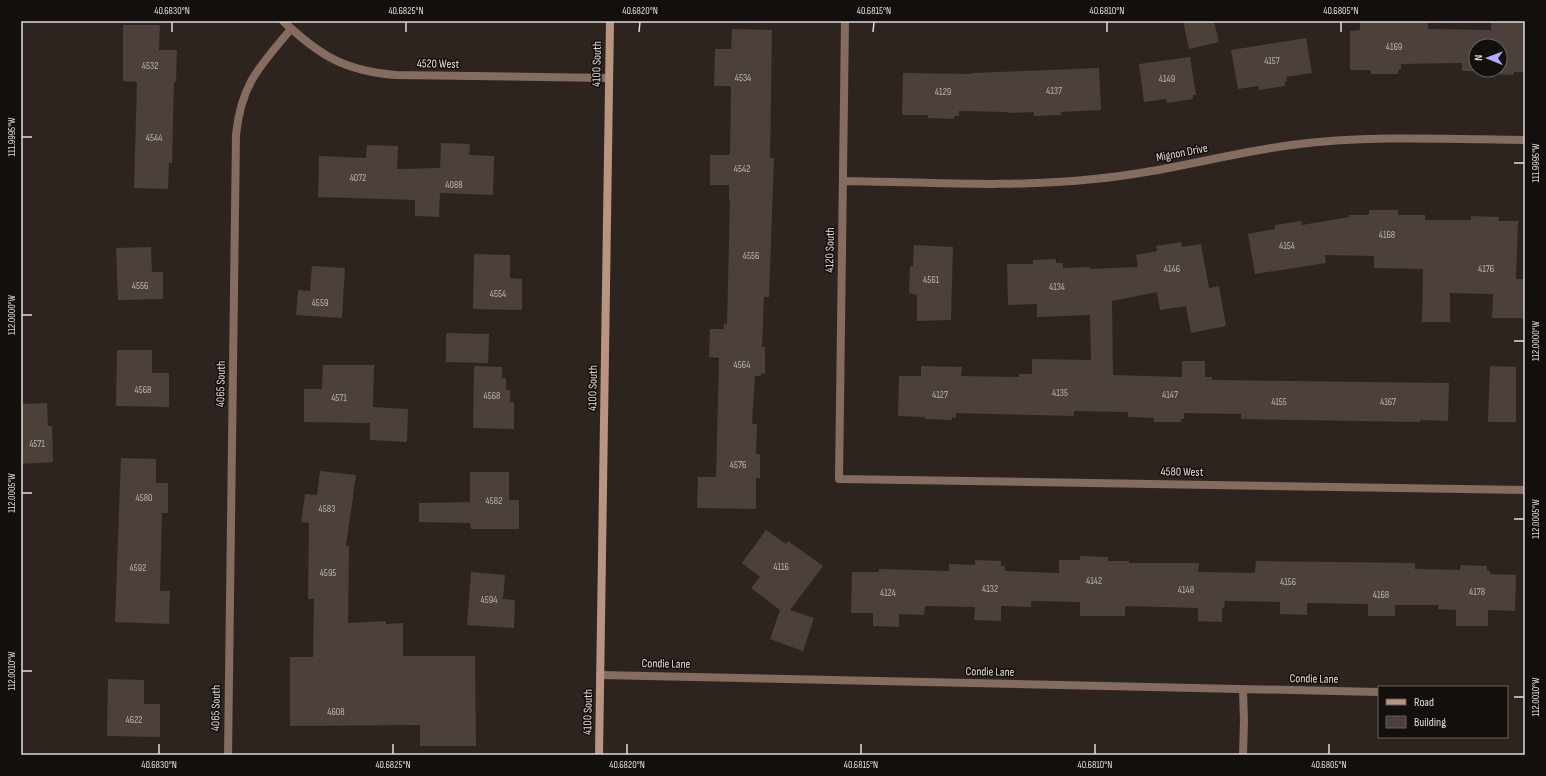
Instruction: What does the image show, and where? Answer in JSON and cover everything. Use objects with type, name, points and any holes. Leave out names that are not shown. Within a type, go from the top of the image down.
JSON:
[{"type":"main road","name":"4100 South","points":[[599,755],[610,21]]},
{"type":"street","name":"4520 West","points":[[283,21],[321,52],[338,62],[354,69],[374,73],[396,76],[609,78]]},
{"type":"street","name":"4120 South","points":[[839,479],[845,21]]},
{"type":"street","name":"4065 South","points":[[228,755],[236,135],[241,103],[247,88],[256,72],[292,29]]},
{"type":"street","name":"Mignon Drive","points":[[843,181],[1015,184],[1055,182],[1129,175],[1260,150],[1322,142],[1389,138],[1525,140]]},
{"type":"street","name":"4580 West","points":[[839,479],[1525,490]]},
{"type":"street","name":"Condie Lane","points":[[600,675],[1378,692]]},
{"type":"street","points":[[1243,690],[1243,755]]},
{"type":"building","points":[[1183,21],[1214,21],[1219,42],[1189,49]]},
{"type":"building","points":[[1360,21],[1428,21],[1428,29],[1491,30],[1491,21],[1525,21],[1525,72],[1514,72],[1514,75],[1508,75],[1508,38],[1468,38],[1468,71],[1462,71],[1462,63],[1401,64],[1401,70],[1399,69],[1398,74],[1371,74],[1371,70],[1350,70],[1350,31],[1360,30]]},
{"type":"building","points":[[123,25],[160,25],[159,50],[177,50],[176,82],[174,82],[172,163],[169,163],[168,189],[134,188],[137,82],[123,81]]},
{"type":"building","points":[[732,29],[772,30],[770,158],[774,158],[769,297],[764,297],[762,347],[765,347],[765,374],[761,373],[761,376],[755,376],[752,424],[757,424],[756,454],[760,454],[760,478],[756,478],[756,509],[697,508],[698,477],[716,477],[719,358],[709,357],[710,329],[724,329],[724,323],[727,324],[730,200],[729,185],[710,185],[710,155],[730,155],[731,86],[714,86],[715,49],[731,49]]},
{"type":"building","points":[[1306,38],[1312,73],[1286,77],[1287,81],[1285,82],[1285,86],[1259,90],[1258,86],[1238,89],[1231,50]]},
{"type":"building","points":[[1190,57],[1196,95],[1193,95],[1193,99],[1167,103],[1166,99],[1144,102],[1139,64]]},
{"type":"building","points":[[1099,68],[1101,110],[1061,112],[1061,115],[1034,116],[1034,112],[1008,113],[959,111],[959,116],[954,116],[954,119],[928,118],[928,115],[902,115],[903,73],[971,74]]},
{"type":"building","points":[[441,143],[470,144],[469,155],[494,156],[493,195],[440,193],[439,217],[415,216],[415,200],[318,197],[319,156],[366,158],[367,145],[398,146],[397,169],[440,168]]},
{"type":"building","points":[[1369,210],[1398,210],[1398,215],[1425,215],[1425,220],[1471,220],[1471,216],[1499,217],[1499,221],[1518,221],[1516,279],[1525,279],[1525,318],[1492,318],[1493,294],[1450,293],[1450,322],[1422,322],[1423,269],[1374,268],[1374,256],[1325,255],[1326,263],[1255,274],[1248,234],[1275,229],[1275,225],[1301,221],[1302,225],[1349,217],[1349,215],[1369,215]]},
{"type":"building","points":[[1181,242],[1182,247],[1201,244],[1209,288],[1219,286],[1226,326],[1191,333],[1186,306],[1160,310],[1157,292],[1112,301],[1113,375],[1182,377],[1182,361],[1205,361],[1205,377],[1212,377],[1212,380],[1449,383],[1448,421],[1420,420],[1420,422],[1241,419],[1241,414],[1184,413],[1184,419],[1181,419],[1181,422],[1154,422],[1154,418],[1128,417],[1128,412],[1074,411],[1074,416],[956,413],[956,418],[952,417],[952,420],[898,416],[899,376],[921,376],[921,366],[962,367],[961,376],[1019,377],[1019,374],[1032,374],[1032,359],[1091,360],[1090,315],[1037,317],[1037,304],[1008,305],[1007,264],[1033,264],[1033,260],[1056,259],[1056,263],[1063,263],[1063,268],[1090,267],[1090,269],[1138,267],[1136,255],[1157,251],[1156,246]]},
{"type":"building","points":[[914,245],[953,247],[951,320],[917,321],[917,295],[909,293],[910,266],[913,266]]},
{"type":"building","points":[[151,247],[152,272],[163,272],[163,299],[118,300],[116,248]]},
{"type":"building","points":[[474,254],[510,255],[510,278],[522,279],[522,310],[473,309]]},
{"type":"building","points":[[312,266],[345,268],[342,318],[296,315],[298,290],[310,291]]},
{"type":"building","points":[[446,333],[489,334],[488,363],[446,362]]},
{"type":"building","points":[[117,350],[152,350],[152,373],[169,373],[169,407],[116,406]]},
{"type":"building","points":[[323,365],[374,365],[373,407],[408,409],[407,442],[370,440],[370,423],[304,422],[304,389],[322,389]]},
{"type":"building","points":[[474,366],[502,367],[502,378],[506,378],[506,390],[510,390],[510,402],[514,402],[514,429],[473,428]]},
{"type":"building","points":[[1490,366],[1516,367],[1516,422],[1488,422]]},
{"type":"building","points":[[47,403],[48,426],[52,426],[53,462],[21,464],[21,404]]},
{"type":"building","points":[[121,458],[156,459],[156,483],[168,483],[168,513],[162,513],[160,591],[170,591],[169,624],[115,622]]},
{"type":"building","points":[[320,471],[356,475],[346,546],[349,546],[348,623],[386,621],[386,624],[403,623],[403,656],[475,656],[476,746],[420,746],[420,725],[290,726],[290,657],[313,657],[314,599],[308,599],[309,523],[301,522],[305,494],[317,495]]},
{"type":"building","points":[[470,472],[509,472],[509,500],[519,500],[519,529],[471,529],[470,523],[419,522],[419,503],[470,502]]},
{"type":"building","points":[[766,530],[786,544],[788,541],[823,566],[790,610],[814,618],[803,651],[770,639],[780,610],[751,588],[760,577],[742,563]]},
{"type":"building","points":[[1080,556],[1108,557],[1108,561],[1129,561],[1129,563],[1199,563],[1198,572],[1255,573],[1256,561],[1415,563],[1415,569],[1460,570],[1461,565],[1487,566],[1487,571],[1490,571],[1490,574],[1516,575],[1515,611],[1488,610],[1488,626],[1456,626],[1456,610],[1438,609],[1438,605],[1395,605],[1395,616],[1368,616],[1368,604],[1307,603],[1307,615],[1280,614],[1280,602],[1225,601],[1224,608],[1222,608],[1222,622],[1198,621],[1198,608],[1125,606],[1125,616],[1080,616],[1080,602],[1031,601],[1031,607],[1001,606],[1001,621],[974,620],[975,607],[925,606],[924,615],[899,614],[899,627],[873,626],[873,613],[851,613],[852,572],[879,572],[879,569],[949,571],[949,564],[975,565],[975,560],[1001,561],[1001,566],[1005,566],[1005,571],[1059,573],[1059,560],[1080,560]]},
{"type":"building","points":[[471,572],[505,575],[503,599],[515,600],[514,628],[467,625]]},
{"type":"building","points":[[108,679],[144,680],[144,704],[160,704],[160,737],[107,736]]}]
